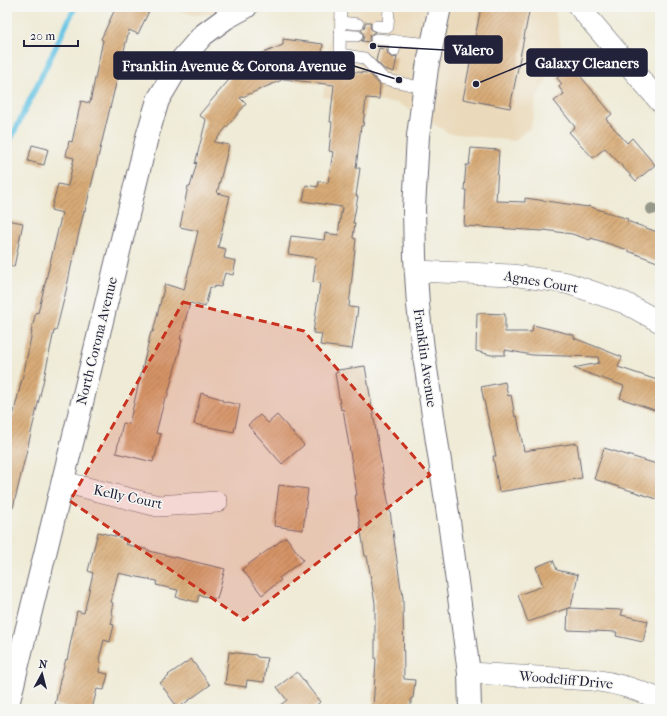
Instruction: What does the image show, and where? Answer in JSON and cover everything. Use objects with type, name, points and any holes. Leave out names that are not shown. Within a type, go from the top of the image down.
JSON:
[{"type":"main road","name":"North Corona Avenue","points":[[7,709],[10,687],[63,482],[145,145],[158,100],[183,58],[203,35],[226,18],[246,7]]},
{"type":"main road","name":"Franklin Avenue","points":[[440,7],[427,68],[418,136],[414,209],[415,271],[423,349],[449,522],[469,673],[470,709]]},
{"type":"street","points":[[579,7],[660,102]]},
{"type":"street","name":"Agnes Court","points":[[415,271],[512,275],[567,284],[625,303],[660,322]]},
{"type":"street","name":"Kelly Court","points":[[63,482],[158,506],[217,502]]},
{"type":"street","name":"Woodcliff Drive","points":[[469,673],[593,680],[620,684],[639,690],[660,700]]},
{"type":"lane","points":[[341,7],[340,54],[364,58],[384,79],[389,75],[424,88]]},
{"type":"lane","points":[[389,7],[383,27],[388,42],[432,44]]},
{"type":"lane","points":[[341,22],[358,24]]},
{"type":"lane","points":[[340,35],[357,36]]},
{"type":"highlighted area","points":[[183,302],[304,331],[430,475],[244,620],[70,501]]},
{"type":"shaded area","points":[[173,7],[557,7],[555,10],[562,51],[537,97],[531,127],[514,141],[449,133],[398,103],[323,97],[332,10],[192,15]]},
{"type":"building","points":[[116,7],[151,7],[138,34],[129,30],[84,211],[66,291],[56,331],[54,331],[13,508],[7,508],[7,423],[11,424],[25,367],[31,332],[36,312],[38,313],[62,213],[51,210],[58,184],[68,186],[74,158],[66,156],[69,141],[72,142],[81,101],[90,103],[103,40],[101,39]]},
{"type":"building","points":[[481,7],[530,7],[510,108],[463,99]]},
{"type":"building","points":[[365,22],[371,22],[371,29],[375,32],[370,35],[370,42],[361,41],[363,40],[364,36],[361,30],[364,28]]},
{"type":"building","points":[[283,39],[323,44],[320,69],[369,73],[380,85],[379,99],[366,98],[356,168],[360,168],[356,196],[358,196],[353,223],[355,223],[353,238],[356,239],[349,307],[358,308],[352,349],[320,345],[322,334],[313,333],[320,283],[313,282],[316,258],[288,254],[291,236],[324,240],[325,233],[338,235],[342,207],[303,201],[306,185],[318,187],[319,181],[328,183],[333,152],[329,151],[334,85],[284,79],[240,98],[246,104],[214,142],[229,145],[217,193],[230,196],[218,247],[226,249],[224,258],[236,261],[233,275],[225,273],[221,287],[210,287],[205,307],[190,303],[180,339],[182,339],[180,349],[156,433],[161,434],[153,462],[116,453],[123,423],[129,424],[151,332],[153,332],[165,284],[184,290],[198,231],[180,227],[188,186],[190,187],[197,162],[195,164],[206,120],[199,115],[234,74],[232,68],[283,45]]},
{"type":"building","points":[[379,48],[387,50],[388,54],[392,58],[397,57],[394,72],[384,69],[376,61]]},
{"type":"building","points":[[572,66],[612,114],[606,119],[627,143],[632,138],[655,165],[636,181],[605,148],[593,158],[569,132],[575,127],[554,101],[564,94],[559,87],[562,84],[557,78]]},
{"type":"building","points":[[32,145],[48,149],[44,165],[28,161]]},
{"type":"building","points":[[471,148],[499,150],[496,201],[525,202],[525,198],[588,206],[628,219],[627,221],[660,233],[660,263],[628,250],[591,238],[590,240],[572,234],[544,230],[464,226],[466,165],[469,165]]},
{"type":"building","points":[[7,220],[23,223],[14,267],[7,266]]},
{"type":"building","points":[[477,313],[505,314],[505,332],[532,332],[533,325],[574,335],[574,338],[622,357],[618,367],[660,381],[660,412],[620,398],[624,386],[573,368],[599,363],[598,357],[532,355],[505,350],[505,355],[491,355],[476,351]]},
{"type":"building","points":[[365,366],[402,589],[404,679],[415,680],[413,698],[411,698],[411,709],[373,709],[376,659],[375,603],[367,556],[365,556],[343,409],[341,410],[335,373],[338,372],[338,370]]},
{"type":"building","points":[[505,382],[508,396],[511,395],[515,417],[517,416],[524,451],[577,443],[582,478],[499,492],[493,456],[496,456],[481,387]]},
{"type":"building","points":[[201,393],[222,399],[222,401],[240,405],[234,432],[194,424]]},
{"type":"building","points":[[260,415],[268,423],[277,415],[304,445],[282,464],[248,425]]},
{"type":"building","points":[[604,448],[660,465],[660,500],[594,479]]},
{"type":"building","points":[[279,485],[308,489],[303,530],[274,526]]},
{"type":"building","points":[[98,532],[127,539],[125,544],[149,551],[225,569],[217,599],[199,595],[197,602],[176,597],[178,590],[156,585],[157,581],[118,573],[111,602],[113,603],[111,612],[113,615],[111,624],[114,625],[110,642],[104,640],[99,659],[101,662],[99,672],[108,674],[104,690],[97,689],[92,709],[74,709],[55,705],[60,680],[66,659],[67,660],[77,611],[84,613],[93,573],[88,571]]},
{"type":"building","points":[[286,537],[303,560],[279,578],[281,580],[262,595],[242,569]]},
{"type":"building","points":[[553,560],[557,570],[578,575],[571,607],[528,622],[518,595],[543,586],[536,567]]},
{"type":"building","points":[[568,608],[623,610],[621,615],[648,621],[643,642],[616,636],[617,632],[567,630]]},
{"type":"building","points":[[229,652],[256,655],[257,657],[267,658],[264,682],[247,680],[246,687],[225,684]]},
{"type":"building","points":[[191,659],[210,685],[178,708],[160,683],[169,676],[168,675]]},
{"type":"building","points":[[297,672],[320,702],[312,709],[275,709],[287,700],[277,687]]},
{"type":"waterway","points":[[7,147],[75,7]]},
{"type":"place","name":"Valero","points":[[373,46]]},
{"type":"place","name":"Franklin Avenue & Corona Avenue","points":[[399,80]]},
{"type":"place","name":"Galaxy Cleaners","points":[[476,84]]}]
